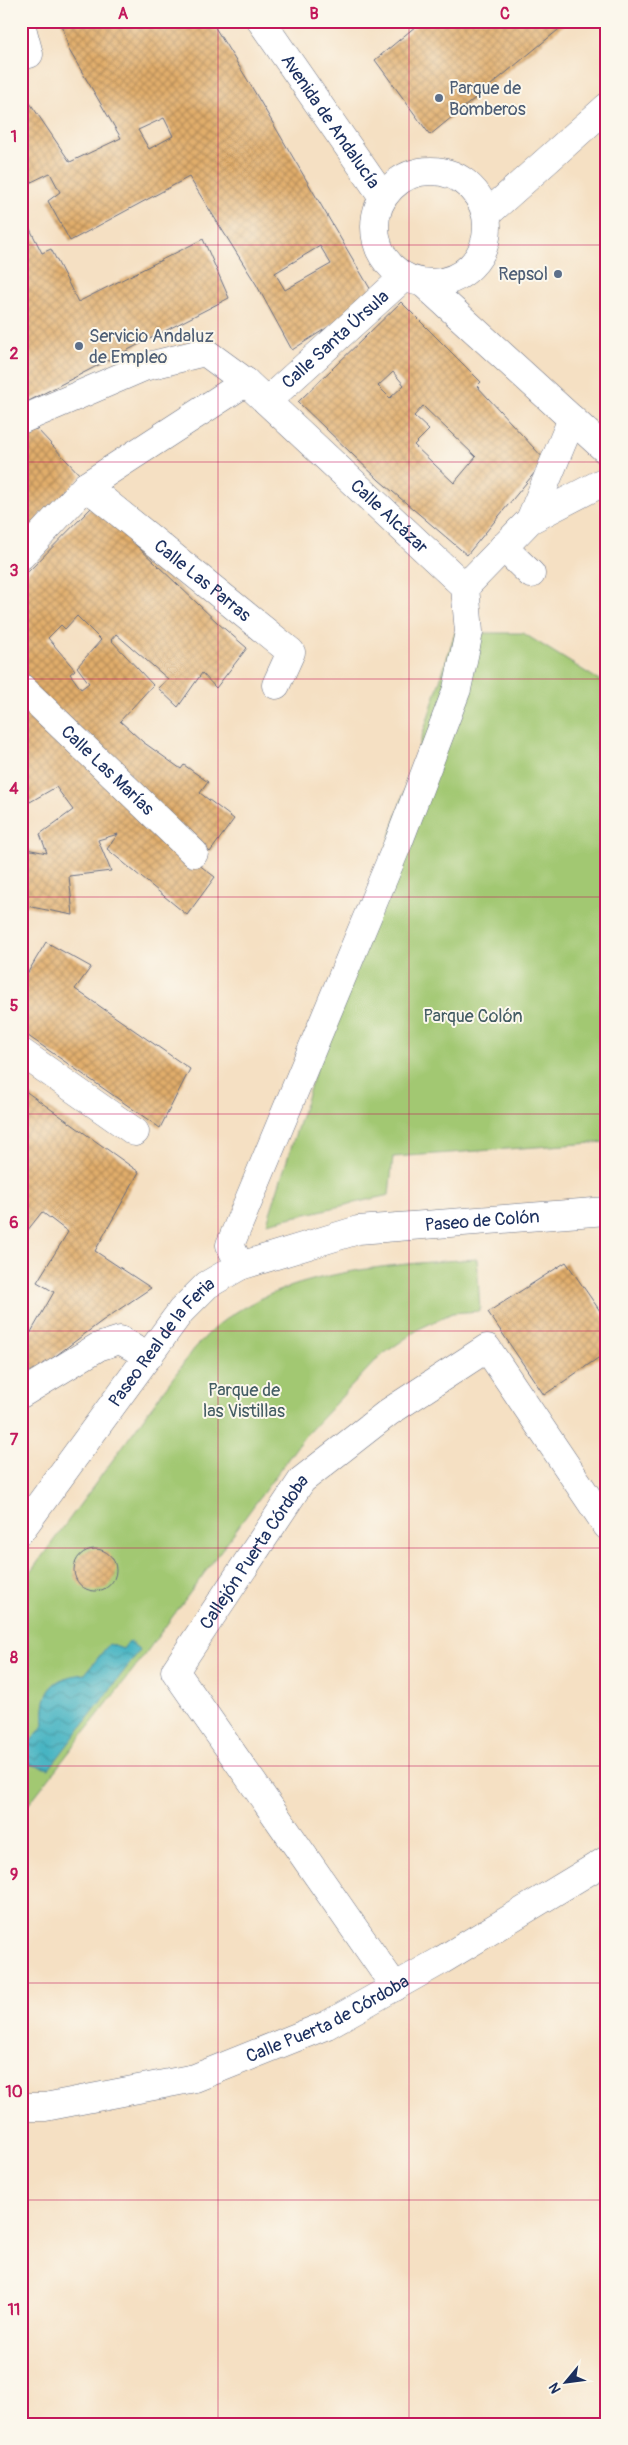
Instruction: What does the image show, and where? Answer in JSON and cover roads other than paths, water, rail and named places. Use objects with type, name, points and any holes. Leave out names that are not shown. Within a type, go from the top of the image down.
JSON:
[{"type":"street","name":"Avenida de Andalucía","points":[[261,21],[383,196]]},
{"type":"street","points":[[21,24],[29,54]]},
{"type":"street","points":[[487,214],[607,107]]},
{"type":"street","points":[[414,280],[442,283],[459,277],[473,266],[483,250],[488,232],[487,214],[480,196],[466,182],[450,173],[431,170],[412,173],[396,182],[383,196],[376,213],[375,232],[380,250],[389,265],[414,280],[607,451]]},
{"type":"street","name":"Calle Santa Úrsula","points":[[266,401],[414,280]]},
{"type":"street","name":"Calle Alcázar","points":[[21,420],[144,368],[205,352],[246,382],[465,587]]},
{"type":"street","points":[[21,556],[86,486],[246,382]]},
{"type":"street","points":[[530,520],[572,419]]},
{"type":"street","points":[[240,1266],[230,1245],[399,841],[457,689],[469,632],[465,587],[530,520],[607,480]]},
{"type":"street","name":"Calle Las Parras","points":[[86,486],[291,652],[276,686]]},
{"type":"street","points":[[503,547],[530,574]]},
{"type":"street","name":"Calle Las Marías","points":[[21,687],[194,853]]},
{"type":"street","points":[[21,1052],[135,1132]]},
{"type":"street","name":"Paseo de Colón","points":[[358,1230],[607,1211]]},
{"type":"street","name":"Paseo Real de la Feria","points":[[21,1530],[181,1312],[207,1285],[240,1266],[358,1230]]},
{"type":"street","points":[[21,1394],[98,1347],[120,1340],[148,1356]]},
{"type":"street","name":"Callejón Puerta Córdoba","points":[[395,1987],[175,1671],[302,1480],[389,1412],[487,1348],[607,1526]]},
{"type":"street","name":"Calle Puerta de Córdoba","points":[[21,2107],[45,2107],[195,2078],[327,2025],[395,1987],[607,1860]]},
{"type":"water","points":[[129,1641],[140,1650],[49,1769],[21,1762],[21,1753],[44,1725],[47,1695],[56,1682],[64,1678],[85,1674],[109,1644],[123,1649]]},
{"type":"place","name":"Parque de Bomberos","points":[[439,98]]},
{"type":"place","name":"Repsol","points":[[558,274]]},
{"type":"place","name":"Servicio Andaluz de Empleo","points":[[79,346]]},
{"type":"park label","name":"Parque Colón","points":[[473,1016]]},
{"type":"park label","name":"Parque de las Vistillas","points":[[244,1400]]}]
